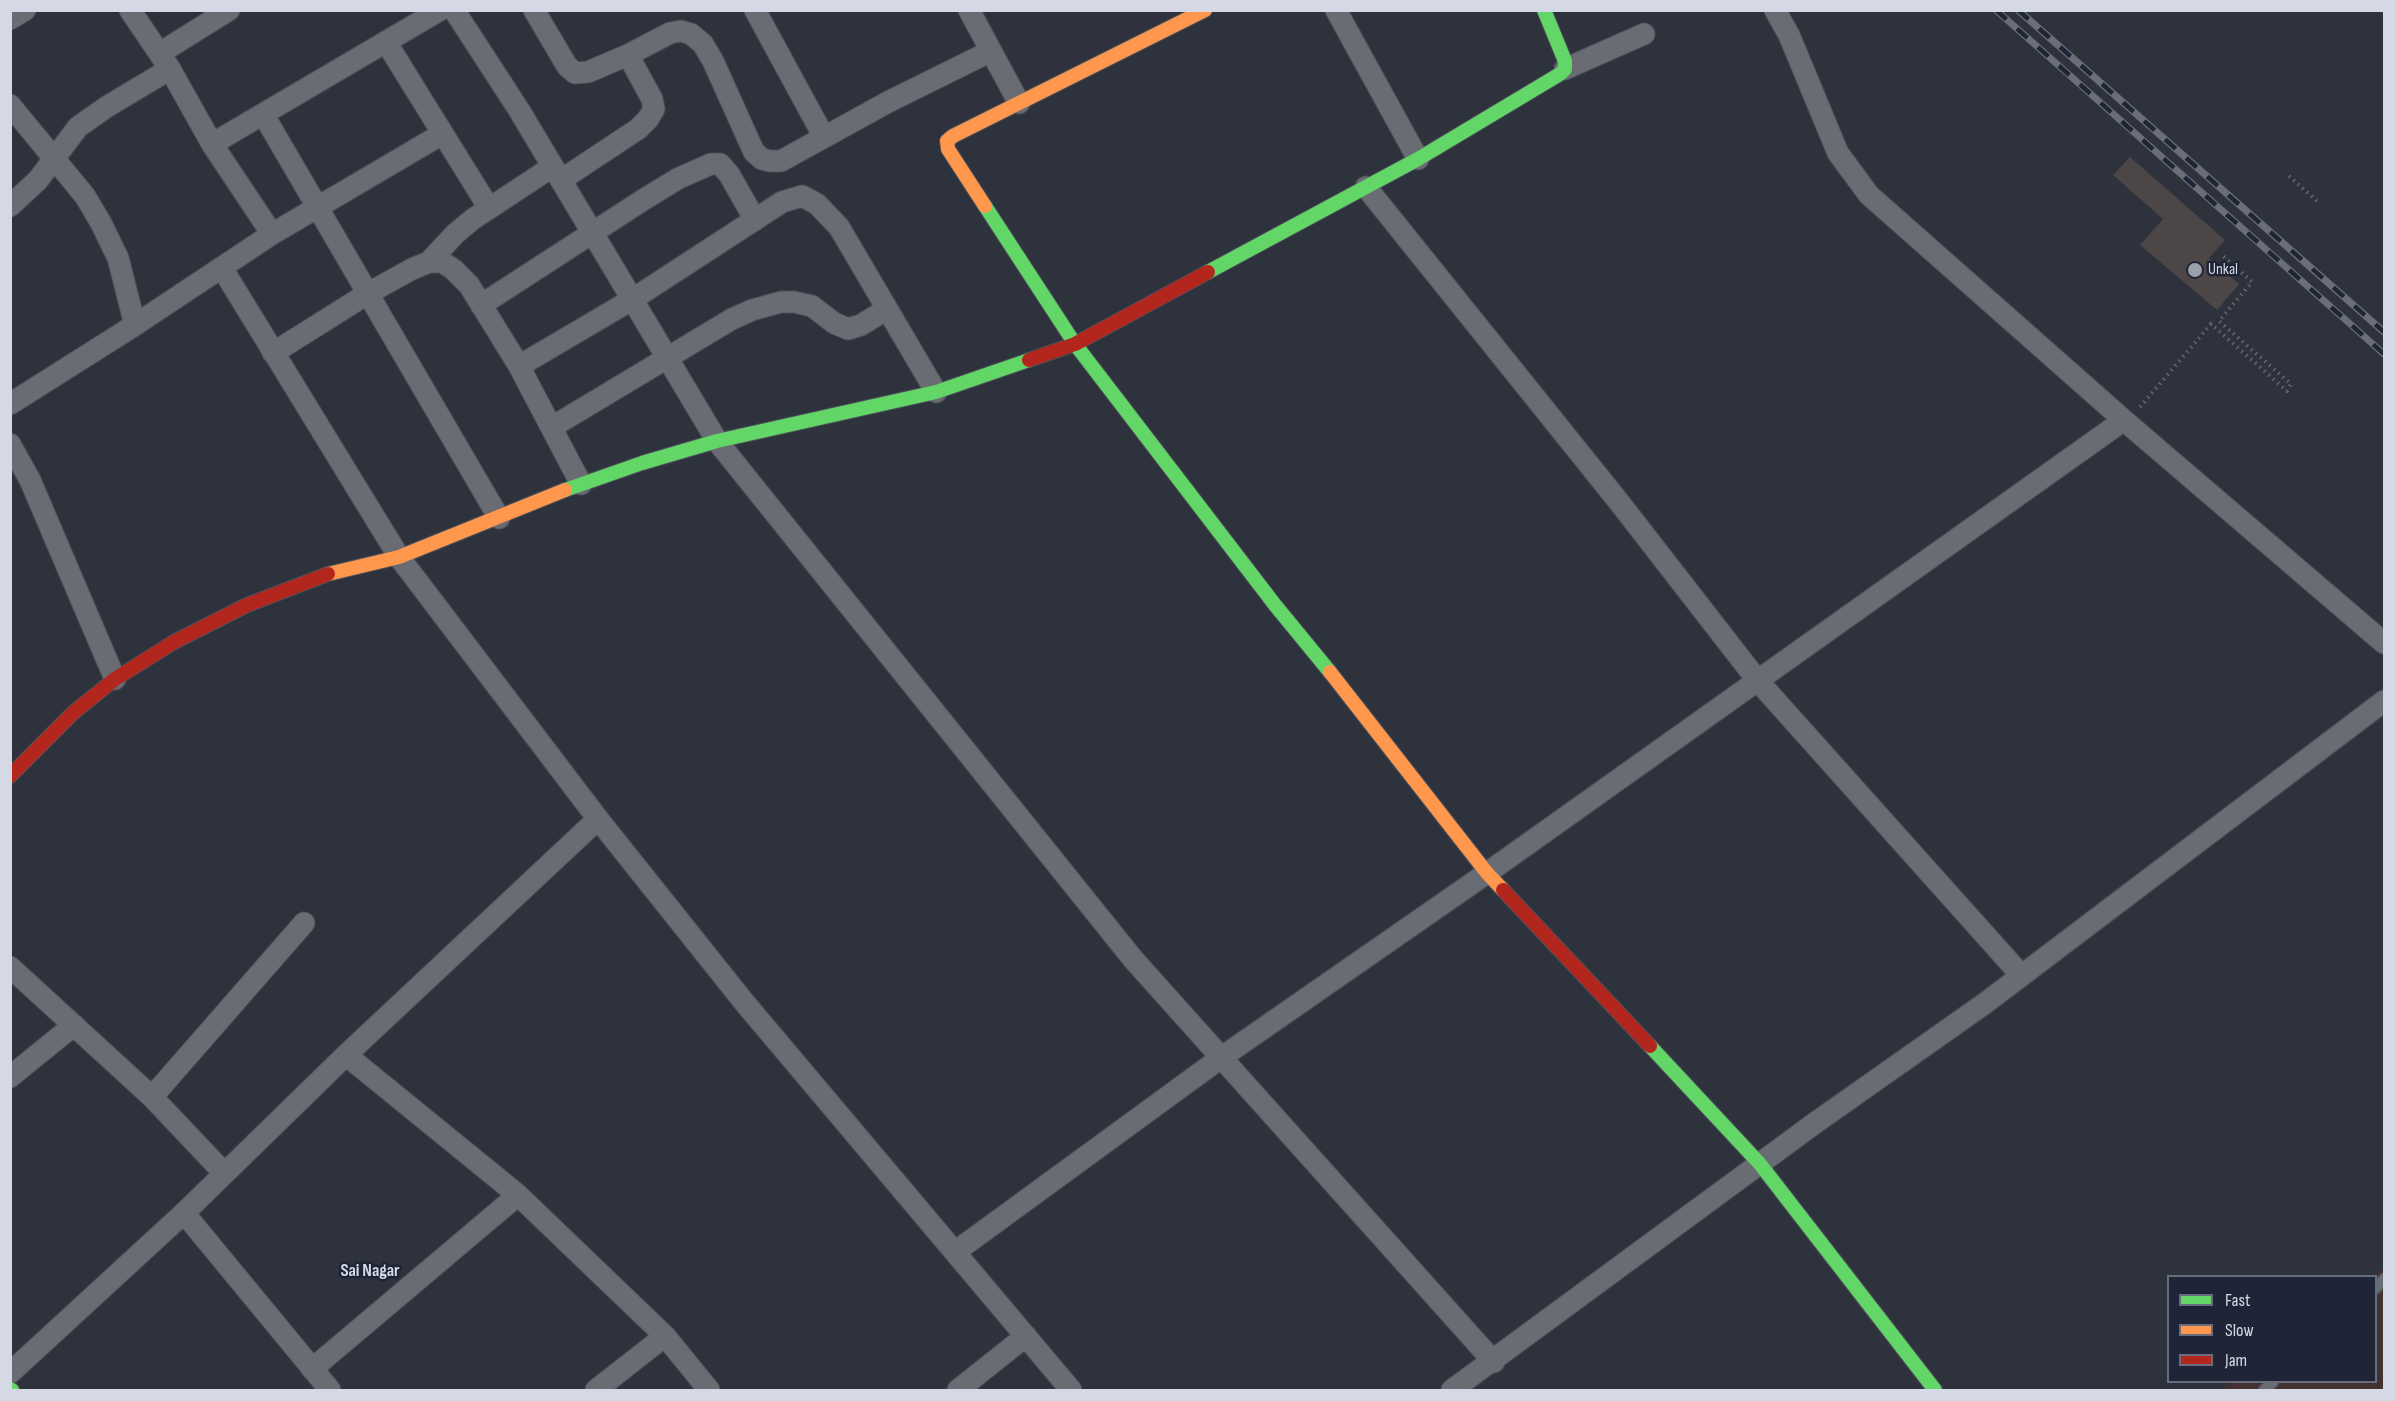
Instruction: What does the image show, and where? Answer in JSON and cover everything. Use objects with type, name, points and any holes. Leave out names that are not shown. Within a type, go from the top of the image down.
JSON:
[{"type":"street","points":[[10,19],[25,10]]},
{"type":"street","points":[[130,10],[165,61],[212,144],[272,234]]},
{"type":"street","points":[[10,206],[38,180],[78,127],[229,10]]},
{"type":"street","points":[[212,144],[440,10]]},
{"type":"street","points":[[453,10],[519,110],[717,441],[1133,959],[1494,1362]]},
{"type":"street","points":[[534,10],[567,66],[575,73],[588,72],[628,55],[670,33],[681,31],[691,34],[703,45],[713,61],[754,152],[762,159],[770,161],[781,160],[888,102],[991,51]]},
{"type":"street","points":[[755,10],[824,137]]},
{"type":"street","points":[[969,10],[1019,103]]},
{"type":"street","points":[[1205,10],[949,138],[947,145],[1075,344],[1275,605],[1366,716],[1487,873],[1760,1164],[1935,1390]]},
{"type":"street","points":[[1336,10],[1418,159]]},
{"type":"street","points":[[1544,10],[1565,61],[1565,69]]},
{"type":"street","points":[[1775,10],[1789,35],[1838,153],[1869,195],[2125,421],[2385,643]]},
{"type":"street","points":[[10,777],[74,712],[115,679],[174,642],[247,605],[322,575],[399,557],[581,484],[717,441],[936,392],[1075,344],[1418,159],[1565,69],[1644,34]]},
{"type":"street","points":[[386,42],[489,208]]},
{"type":"street","points":[[273,353],[367,294],[429,262],[455,234],[489,208],[557,174],[638,129],[654,109],[652,99],[628,55]]},
{"type":"street","points":[[10,105],[85,196],[101,223],[118,258],[135,325]]},
{"type":"street","points":[[263,114],[499,518]]},
{"type":"street","points":[[10,404],[272,234],[442,134]]},
{"type":"street","points":[[481,305],[680,178],[711,164],[720,165],[729,174],[755,220]]},
{"type":"street","points":[[1366,187],[1619,502],[1758,681],[2021,975]]},
{"type":"street","points":[[519,366],[633,299],[782,202],[802,196],[817,204],[839,227],[936,392]]},
{"type":"street","points":[[429,262],[442,262],[453,269],[469,285],[519,366],[581,484]]},
{"type":"street","points":[[222,268],[399,557],[598,819],[744,1002],[1071,1390]]},
{"type":"street","points":[[552,427],[732,319],[781,302],[794,302],[812,306],[834,323],[848,329],[861,325],[887,309]]},
{"type":"street","points":[[955,1252],[1222,1057],[1487,873],[2125,421]]},
{"type":"street","points":[[10,444],[30,480],[115,679]]},
{"type":"street","points":[[1452,1390],[1494,1362],[1760,1164],[1984,1004],[2385,701]]},
{"type":"street","points":[[10,1373],[184,1212],[346,1055],[598,819]]},
{"type":"street","points":[[152,1097],[304,924]]},
{"type":"street","points":[[10,967],[152,1097],[224,1173]]},
{"type":"street","points":[[10,1077],[74,1024]]},
{"type":"street","points":[[346,1055],[518,1195],[665,1336],[710,1390]]},
{"type":"street","points":[[312,1369],[518,1195]]},
{"type":"street","points":[[184,1212],[330,1390]]},
{"type":"street","points":[[596,1390],[665,1336]]},
{"type":"street","points":[[958,1390],[1026,1336]]},
{"type":"path","points":[[2289,176],[2320,204]]},
{"type":"path","points":[[2125,421],[2211,324],[2286,391],[2291,384],[2219,321],[2252,282],[2221,254]]},
{"type":"shaded area","points":[[2384,1268],[2384,1390],[2220,1390],[2230,1383],[2377,1383],[2377,1275],[2374,1275]]},
{"type":"building","points":[[2130,157],[2225,240],[2209,258],[2239,284],[2217,310],[2140,245],[2163,219],[2113,175]]},
{"type":"railway","points":[[1996,10],[2384,354]]},
{"type":"railway","points":[[2018,10],[2384,332]]},
{"type":"traffic: fast","points":[[1208,272],[1418,159],[1560,74],[1565,69],[1565,61],[1544,10]]},
{"type":"traffic: fast","points":[[985,206],[1075,344],[1275,605],[1330,672]]},
{"type":"traffic: fast","points":[[565,490],[642,463],[717,441],[936,392],[1029,360]]},
{"type":"traffic: fast","points":[[1650,1046],[1760,1164],[1935,1390]]},
{"type":"traffic: slow","points":[[985,206],[948,149],[947,141],[1205,10]]},
{"type":"traffic: slow","points":[[328,574],[399,557],[565,490]]},
{"type":"traffic: slow","points":[[1330,672],[1487,873],[1503,890]]},
{"type":"traffic: jam","points":[[1029,360],[1075,344],[1208,272]]},
{"type":"traffic: jam","points":[[10,776],[74,712],[115,679],[174,642],[247,605],[328,574]]},
{"type":"traffic: jam","points":[[1503,890],[1650,1046]]},
{"type":"place","name":"Unkal","points":[[2195,270]]},
{"type":"district","name":"Sai Nagar","points":[[370,1271]]}]
